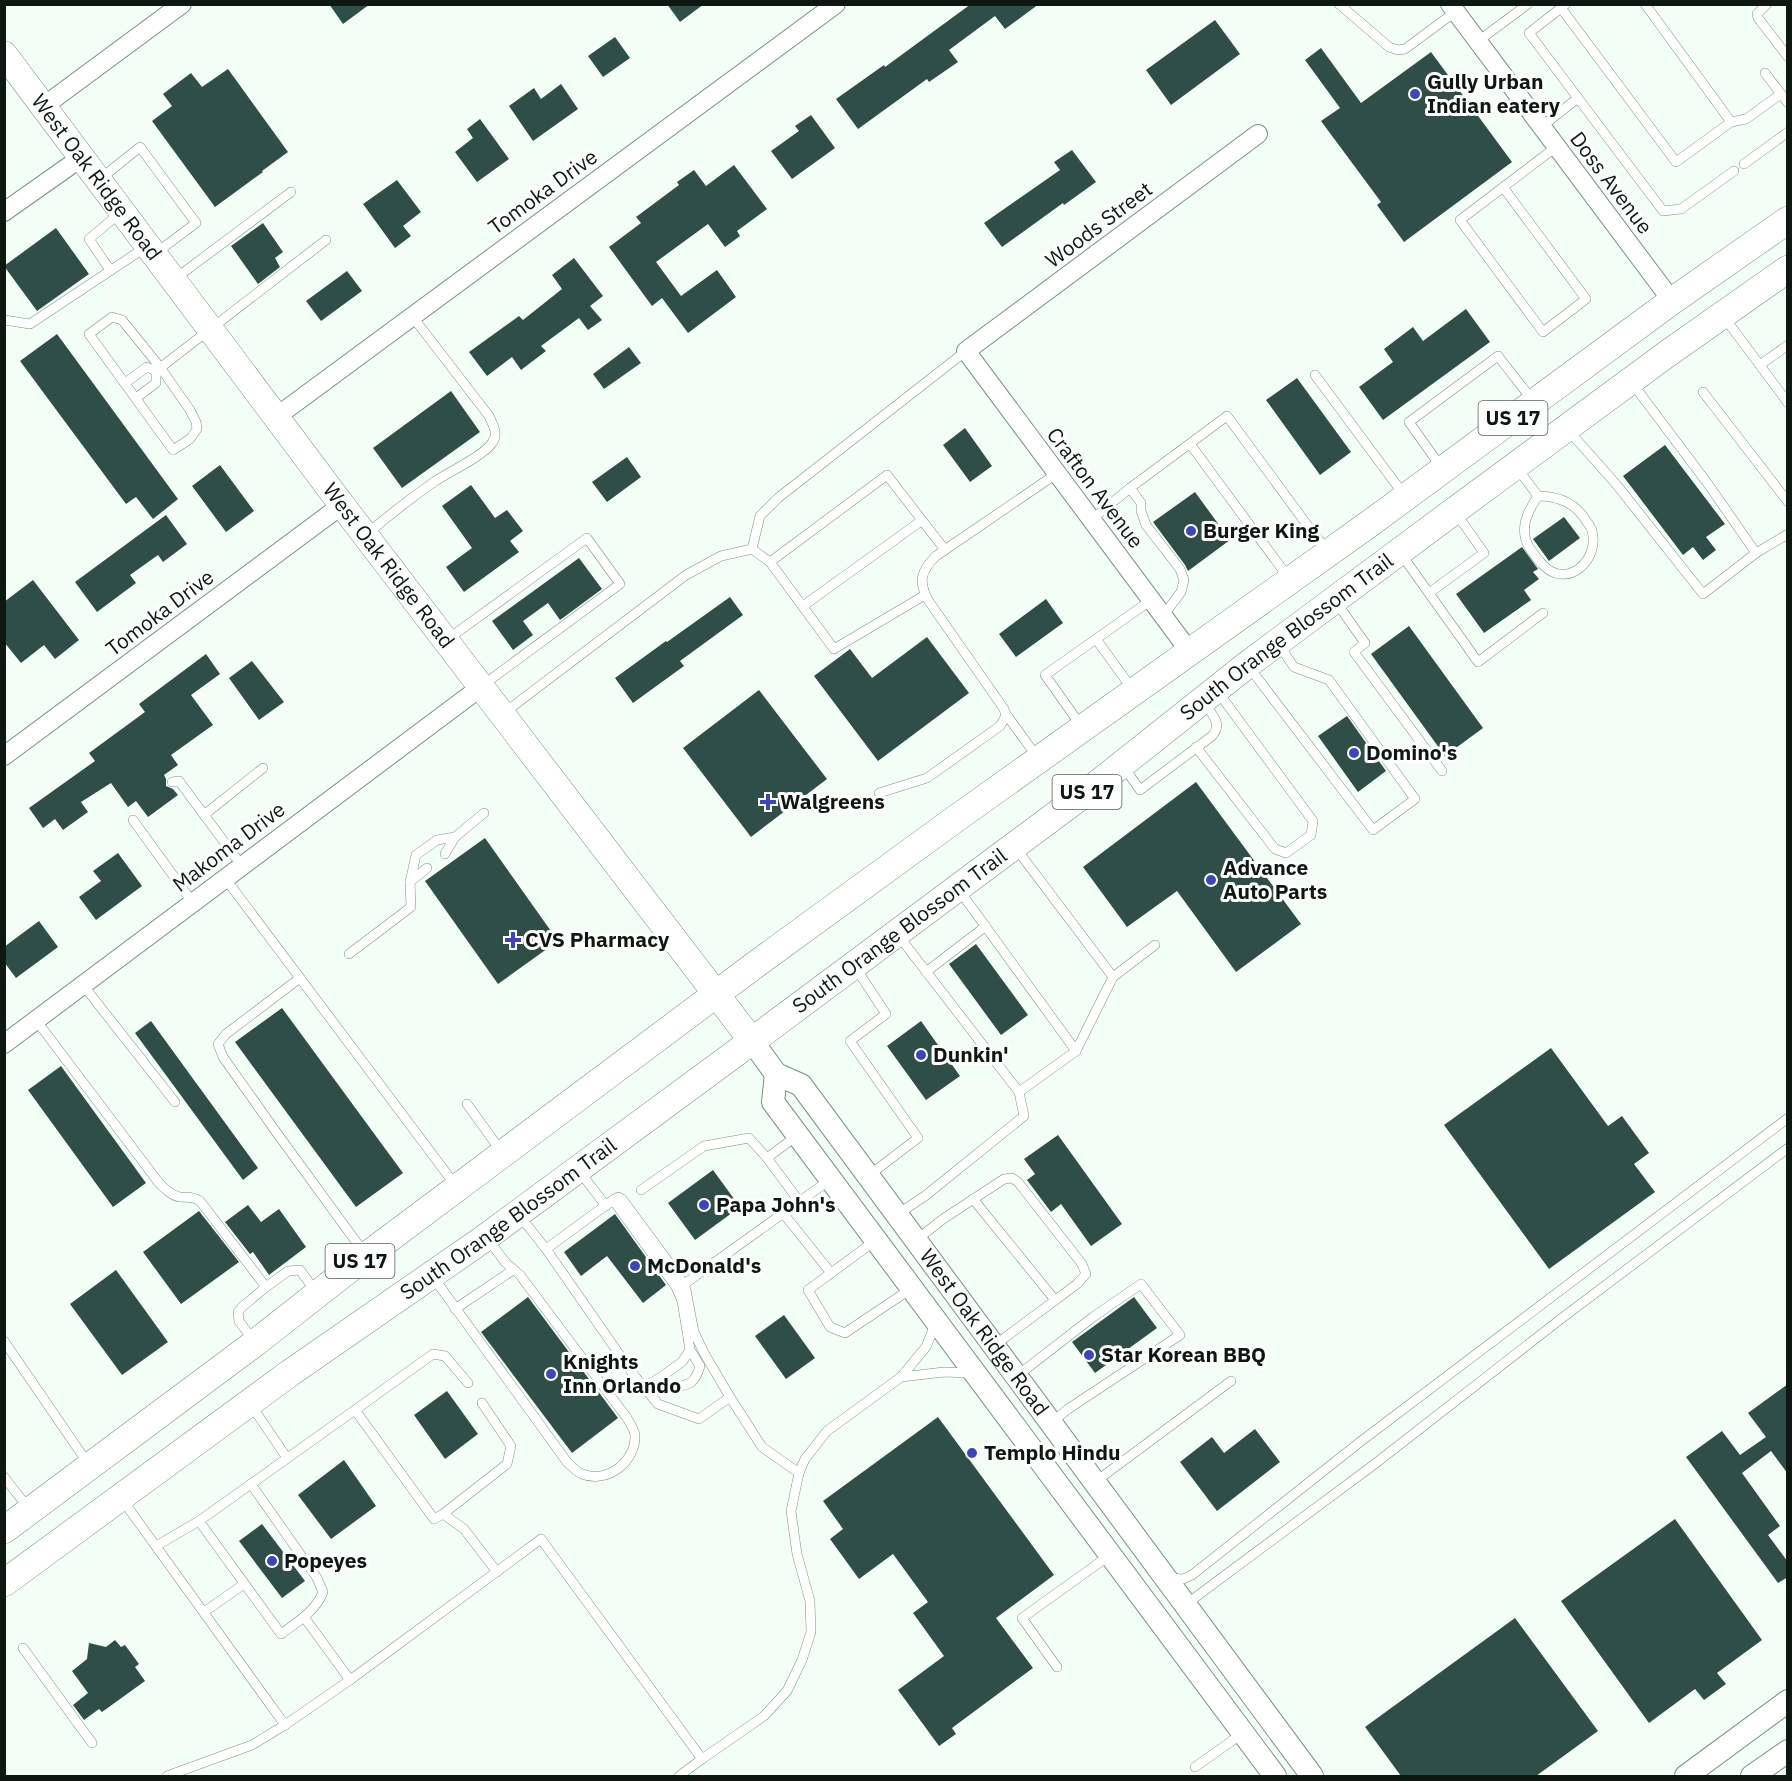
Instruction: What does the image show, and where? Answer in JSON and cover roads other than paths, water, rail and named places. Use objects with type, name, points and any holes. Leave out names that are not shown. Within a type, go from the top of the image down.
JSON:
[{"type":"main road","name":"West Oak Ridge Road","points":[[4,54],[342,505],[752,1041]]},
{"type":"main road","name":"South Orange Blossom Trail","points":[[4,1530],[255,1343],[502,1153],[717,994],[1038,759],[1330,552],[1672,301],[1788,220]]},
{"type":"main road","name":"South Orange Blossom Trail","points":[[4,1583],[250,1402],[432,1275],[752,1041],[1121,765],[1247,665],[1334,600],[1667,354],[1788,269]]},
{"type":"main road","points":[[1667,354],[1675,338],[1676,323],[1672,301]]},
{"type":"street","points":[[44,106],[182,4]]},
{"type":"street","name":"Tomoka Drive","points":[[276,417],[836,4]]},
{"type":"street","name":"Doss Avenue","points":[[1453,8],[1672,301]]},
{"type":"street","name":"Woods Street","points":[[966,351],[1258,134]]},
{"type":"street","points":[[4,212],[81,157]]},
{"type":"street","name":"Crafton Avenue","points":[[966,351],[1190,652]]},
{"type":"street","name":"Tomoka Drive","points":[[4,756],[342,505]]},
{"type":"street","name":"Makoma Drive","points":[[4,1044],[481,687]]},
{"type":"street","name":"West Oak Ridge Road","points":[[752,1041],[776,1074],[801,1085],[1312,1776]]},
{"type":"street","name":"West Oak Ridge Road","points":[[776,1074],[773,1101],[1275,1776]]},
{"type":"street","points":[[1046,1468],[1072,1484],[1158,1599],[1166,1606],[1175,1609],[1185,1605]]},
{"type":"street","points":[[1686,1776],[1788,1701]]},
{"type":"street","points":[[1243,1733],[1250,1728],[1262,1735],[1293,1776]]},
{"type":"street","points":[[1752,1776],[1788,1751]]},
{"type":"lane","points":[[1339,4],[1389,48],[1398,50],[1405,49],[1453,8]]},
{"type":"lane","points":[[1478,42],[1528,4]]},
{"type":"lane","points":[[1645,4],[1731,122]]},
{"type":"lane","points":[[1767,4],[1757,14],[1758,18],[1788,57]]},
{"type":"lane","points":[[1734,171],[1681,209],[1663,211],[1529,33],[1564,6],[1676,162],[1731,122],[1746,119],[1781,94]]},
{"type":"lane","points":[[1766,73],[1788,103]]},
{"type":"lane","points":[[1541,127],[1578,98]]},
{"type":"lane","points":[[1744,164],[1788,132]]},
{"type":"lane","points":[[4,320],[30,324],[110,270],[196,224],[140,147],[98,180]]},
{"type":"lane","points":[[1503,187],[1586,299],[1543,332],[1460,220],[1503,187],[1556,147]]},
{"type":"lane","points":[[173,280],[291,192]]},
{"type":"lane","points":[[110,270],[88,239],[122,212]]},
{"type":"lane","points":[[136,398],[156,383],[158,369],[327,240]]},
{"type":"lane","points":[[1723,315],[1788,402]]},
{"type":"lane","points":[[365,535],[435,481],[485,449],[493,442],[496,432],[489,416],[412,316]]},
{"type":"lane","points":[[112,317],[122,320],[158,369],[196,422],[197,429],[190,439],[173,450],[89,334],[112,317]]},
{"type":"lane","points":[[1760,365],[1788,345]]},
{"type":"lane","points":[[752,549],[760,516],[778,498],[966,351]]},
{"type":"lane","points":[[1443,469],[1409,422],[1498,356],[1534,403]]},
{"type":"lane","points":[[124,383],[147,367],[158,369]]},
{"type":"lane","points":[[1315,375],[1406,497]]},
{"type":"lane","points":[[1630,381],[1708,484],[1756,554]]},
{"type":"lane","points":[[1703,392],[1788,502]]},
{"type":"lane","points":[[1090,520],[1227,416],[1316,537],[1330,552]]},
{"type":"lane","points":[[1567,428],[1616,484],[1703,594],[1756,554],[1788,534]]},
{"type":"lane","points":[[1190,444],[1290,580]]},
{"type":"lane","points":[[1515,466],[1538,496]]},
{"type":"lane","points":[[1038,759],[921,587],[923,574],[929,563],[1056,474]]},
{"type":"lane","points":[[770,562],[886,476],[945,550]]},
{"type":"lane","points":[[1130,488],[1141,503],[1141,512],[1146,525],[1180,569],[1184,579],[1181,592],[1163,616]]},
{"type":"lane","points":[[1538,496],[1553,496],[1566,501],[1579,510],[1592,529],[1593,543],[1588,560],[1579,570],[1558,574],[1544,567],[1524,537],[1525,521],[1530,507],[1538,496]]},
{"type":"lane","points":[[1429,594],[1484,553],[1454,511]]},
{"type":"lane","points":[[803,606],[921,521]]},
{"type":"lane","points":[[446,641],[587,538],[620,584],[481,687]]},
{"type":"lane","points":[[502,715],[686,575],[721,556],[752,549],[770,562],[834,649],[925,595]]},
{"type":"lane","points":[[1399,552],[1478,662],[1543,613]]},
{"type":"lane","points":[[1083,728],[1045,675],[1151,600]]},
{"type":"lane","points":[[1334,600],[1365,643],[1354,652],[1442,771]]},
{"type":"lane","points":[[1096,639],[1134,692]]},
{"type":"lane","points":[[1247,665],[1373,830],[1415,799],[1329,680],[1294,667],[1278,643]]},
{"type":"lane","points":[[1121,765],[1140,790],[1212,736],[1218,726],[1210,695]]},
{"type":"lane","points":[[1196,747],[1275,849],[1286,853],[1311,835],[1313,821],[1210,695]]},
{"type":"lane","points":[[879,793],[927,778],[1000,726],[1006,714]]},
{"type":"lane","points":[[204,815],[263,768]]},
{"type":"lane","points":[[172,782],[179,781],[242,866]]},
{"type":"lane","points":[[446,854],[455,837],[484,813]]},
{"type":"lane","points":[[133,820],[193,903]]},
{"type":"lane","points":[[349,954],[411,907],[410,882],[416,855],[437,840],[455,837]]},
{"type":"lane","points":[[1014,845],[1113,977]]},
{"type":"lane","points":[[410,882],[427,868]]},
{"type":"lane","points":[[225,879],[457,1187]]},
{"type":"lane","points":[[958,888],[1076,1051]]},
{"type":"lane","points":[[926,972],[986,926]]},
{"type":"lane","points":[[896,1216],[925,1196],[1024,1116],[1019,1092],[897,933]]},
{"type":"lane","points":[[1019,1092],[1076,1051],[1113,977],[1155,945]]},
{"type":"lane","points":[[854,965],[886,1014],[850,1041],[918,1138],[868,1176]]},
{"type":"lane","points":[[300,978],[226,1034],[218,1044],[224,1057],[272,1128],[366,1256]]},
{"type":"lane","points":[[83,985],[175,1102]]},
{"type":"lane","points":[[36,1020],[159,1183],[167,1191],[179,1197],[189,1196],[200,1201],[266,1287]]},
{"type":"lane","points":[[467,1104],[502,1153]]},
{"type":"lane","points":[[1166,1578],[1183,1579],[1192,1575],[1360,1442],[1788,1118]]},
{"type":"lane","points":[[767,1158],[798,1135]]},
{"type":"lane","points":[[641,1190],[704,1146],[749,1138],[799,1201]]},
{"type":"lane","points":[[1185,1605],[1376,1463],[1562,1318],[1788,1148]]},
{"type":"lane","points":[[578,1169],[609,1203],[676,1287],[682,1301],[690,1350],[700,1366],[692,1384],[669,1389],[658,1380]]},
{"type":"lane","points":[[915,1241],[973,1199],[1004,1179],[1012,1178],[1018,1182],[1082,1264],[1086,1274],[1077,1284],[994,1345]]},
{"type":"lane","points":[[683,1285],[831,1179]]},
{"type":"lane","points":[[546,1250],[609,1203],[618,1197],[622,1199],[679,1276],[686,1290],[694,1332],[704,1353],[762,1447],[799,1473]]},
{"type":"lane","points":[[973,1199],[1055,1300]]},
{"type":"lane","points":[[518,1213],[633,1374],[658,1404],[699,1419],[730,1397]]},
{"type":"lane","points":[[783,1213],[831,1273]]},
{"type":"lane","points":[[432,1275],[567,1462],[581,1474],[594,1477],[608,1475],[621,1468],[630,1456],[634,1443],[635,1433],[627,1418],[520,1275],[505,1262],[486,1236]]},
{"type":"lane","points":[[876,1240],[808,1290],[830,1327],[845,1333],[912,1288]]},
{"type":"lane","points":[[255,1343],[239,1321],[238,1312],[266,1287],[288,1271],[300,1270],[318,1294]]},
{"type":"lane","points":[[455,1309],[513,1270]]},
{"type":"lane","points":[[1017,1376],[1093,1317],[1141,1284],[1180,1335],[1051,1422]]},
{"type":"lane","points":[[679,1776],[764,1716],[787,1691],[802,1660],[811,1632],[810,1602],[797,1554],[791,1511],[799,1473],[805,1459],[827,1431],[901,1377],[926,1347],[936,1320]]},
{"type":"lane","points":[[4,1341],[90,1467]]},
{"type":"lane","points":[[644,1387],[658,1380],[682,1362],[690,1350]]},
{"type":"lane","points":[[156,1546],[199,1521],[433,1354],[445,1356],[468,1383]]},
{"type":"lane","points":[[901,1377],[944,1372],[975,1374]]},
{"type":"lane","points":[[1095,1482],[1231,1381]]},
{"type":"lane","points":[[250,1402],[287,1458]]},
{"type":"lane","points":[[355,1410],[434,1519],[507,1464],[511,1446],[482,1402]]},
{"type":"lane","points":[[4,1477],[30,1511]]},
{"type":"lane","points":[[199,1521],[281,1634],[319,1603],[323,1592],[317,1578],[251,1484]]},
{"type":"lane","points":[[120,1497],[285,1725]]},
{"type":"lane","points":[[443,1514],[464,1529],[497,1572]]},
{"type":"lane","points":[[167,1776],[252,1745],[285,1725],[350,1680],[541,1539],[702,1759]]},
{"type":"lane","points":[[1057,1667],[1022,1618],[1110,1555]]},
{"type":"lane","points":[[204,1612],[244,1584]]},
{"type":"lane","points":[[304,1617],[350,1680]]},
{"type":"lane","points":[[23,1648],[92,1743]]},
{"type":"lane","points":[[1195,1767],[1243,1733]]},
{"type":"place","name":"Gully Urban Indian eatery","points":[[1415,94]]},
{"type":"place","name":"Burger King","points":[[1191,531]]},
{"type":"place","name":"Domino's","points":[[1354,753]]},
{"type":"place","name":"Walgreens","points":[[768,802]]},
{"type":"place","name":"Advance Auto Parts","points":[[1211,880]]},
{"type":"place","name":"CVS Pharmacy","points":[[513,940]]},
{"type":"place","name":"Dunkin'","points":[[921,1055]]},
{"type":"place","name":"Papa John's","points":[[704,1205]]},
{"type":"place","name":"McDonald's","points":[[635,1266]]},
{"type":"place","name":"Star Korean BBQ","points":[[1089,1355]]},
{"type":"place","name":"Knights Inn Orlando","points":[[551,1374]]},
{"type":"place","name":"Templo Hindu","points":[[972,1453]]},
{"type":"place","name":"Popeyes","points":[[272,1561]]}]
